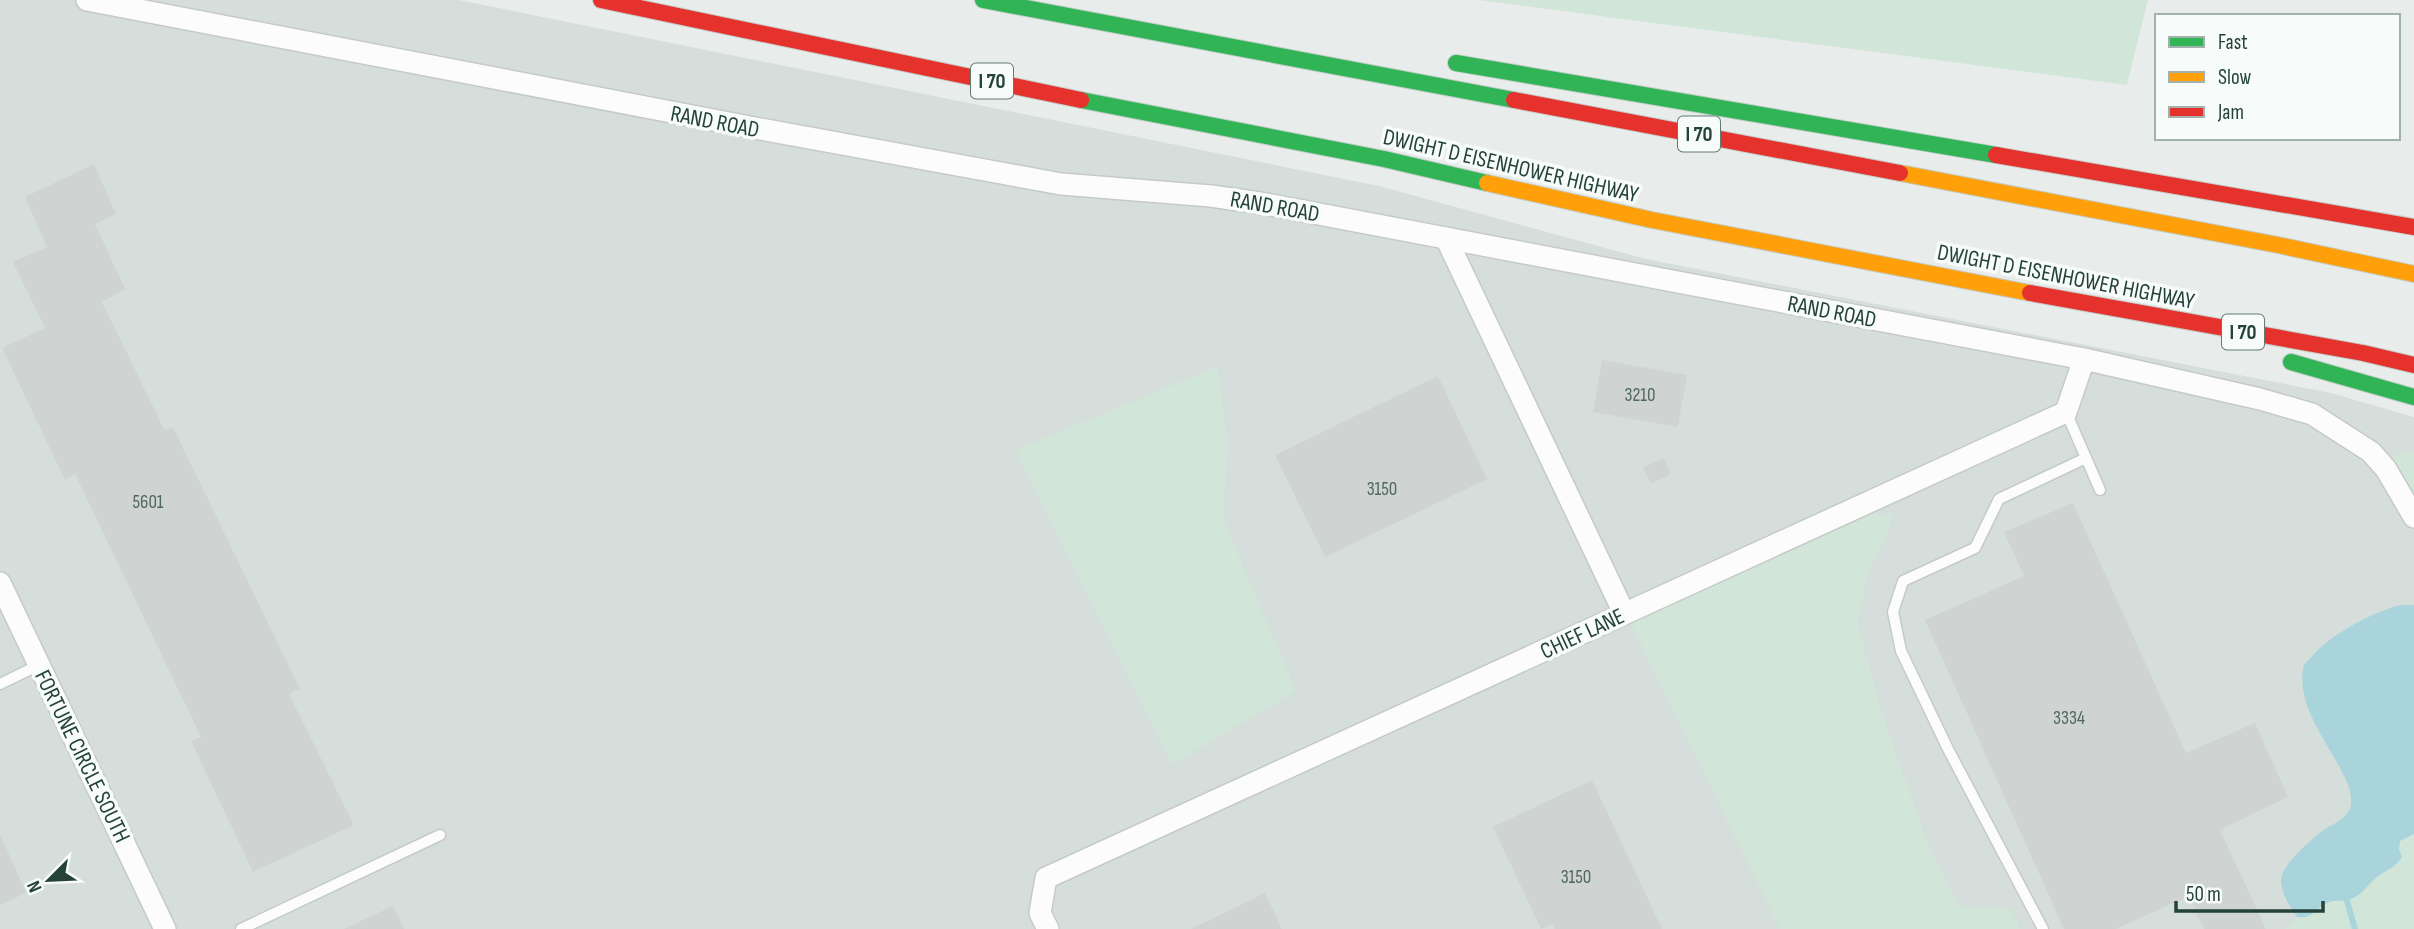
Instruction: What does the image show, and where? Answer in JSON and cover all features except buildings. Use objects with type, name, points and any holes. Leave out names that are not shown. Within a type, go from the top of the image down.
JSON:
[{"type":"highway","name":"DWIGHT D EISENHOWER HIGHWAY","points":[[601,0],[1189,122],[1384,159],[1652,220],[2072,301],[2363,353],[2414,366]]},
{"type":"highway","name":"I 70","points":[[983,0],[2278,245],[2414,274]]},
{"type":"highway","points":[[1015,6],[1248,34]]},
{"type":"highway","points":[[1440,60],[2414,228]]},
{"type":"highway","points":[[2072,301],[2227,344]]},
{"type":"highway","points":[[2279,359],[2414,397]]},
{"type":"street","name":"RAND ROAD","points":[[87,0],[1061,184],[1211,196],[1266,204],[2084,359],[2260,399],[2312,414],[2371,452],[2386,469],[2414,517]]},
{"type":"street","points":[[1446,237],[1624,613]]},
{"type":"street","points":[[2066,412],[2084,359]]},
{"type":"street","name":"CHIEF LANE","points":[[1048,929],[1040,913],[1046,878],[2066,412]]},
{"type":"street","name":"FORTUNE CIRCLE SOUTH","points":[[0,583],[165,929]]},
{"type":"lane","points":[[2066,412],[2100,490]]},
{"type":"lane","points":[[2043,929],[1948,749],[1901,651],[1893,612],[1903,581],[1975,548],[1999,499],[2086,458]]},
{"type":"lane","points":[[0,684],[39,665]]},
{"type":"lane","points":[[242,929],[440,835]]},
{"type":"shaded area","points":[[0,0],[459,0],[1379,186],[1646,259],[2331,393],[2414,417],[2414,929],[0,929]]},
{"type":"green space","points":[[1479,0],[2148,0],[2127,85]]},
{"type":"green space","points":[[1217,367],[1228,442],[1223,519],[1296,691],[1172,764],[1016,450]]},
{"type":"green space","points":[[2410,452],[2414,455],[2414,496],[2393,457]]},
{"type":"green space","points":[[1892,513],[1887,536],[1870,566],[1857,622],[1879,704],[1927,843],[1959,907],[1990,906],[2012,910],[2020,929],[1780,929],[1631,623],[1660,601],[1867,515]]},
{"type":"green space","points":[[2414,834],[2414,929],[2285,929],[2297,917],[2305,917],[2330,902],[2349,899],[2360,893],[2397,864],[2400,841]]},
{"type":"water","points":[[2401,605],[2414,605],[2414,834],[2400,841],[2400,860],[2356,897],[2325,904],[2309,916],[2297,917],[2283,892],[2282,875],[2312,839],[2345,816],[2351,804],[2351,794],[2346,781],[2307,705],[2302,678],[2304,664],[2328,641],[2348,628],[2369,616]]},
{"type":"waterway","points":[[2348,895],[2347,901],[2355,929]]},
{"type":"traffic: fast","points":[[983,0],[1514,100]]},
{"type":"traffic: fast","points":[[1456,63],[1996,155]]},
{"type":"traffic: fast","points":[[1081,100],[1384,159],[1487,183]]},
{"type":"traffic: fast","points":[[2291,362],[2414,397]]},
{"type":"traffic: slow","points":[[1900,173],[2278,245],[2414,274]]},
{"type":"traffic: slow","points":[[1487,183],[1652,220],[2030,293]]},
{"type":"traffic: jam","points":[[601,0],[1081,100]]},
{"type":"traffic: jam","points":[[1514,100],[1900,173]]},
{"type":"traffic: jam","points":[[1996,155],[2414,227]]},
{"type":"traffic: jam","points":[[2030,293],[2363,353],[2414,365]]}]
